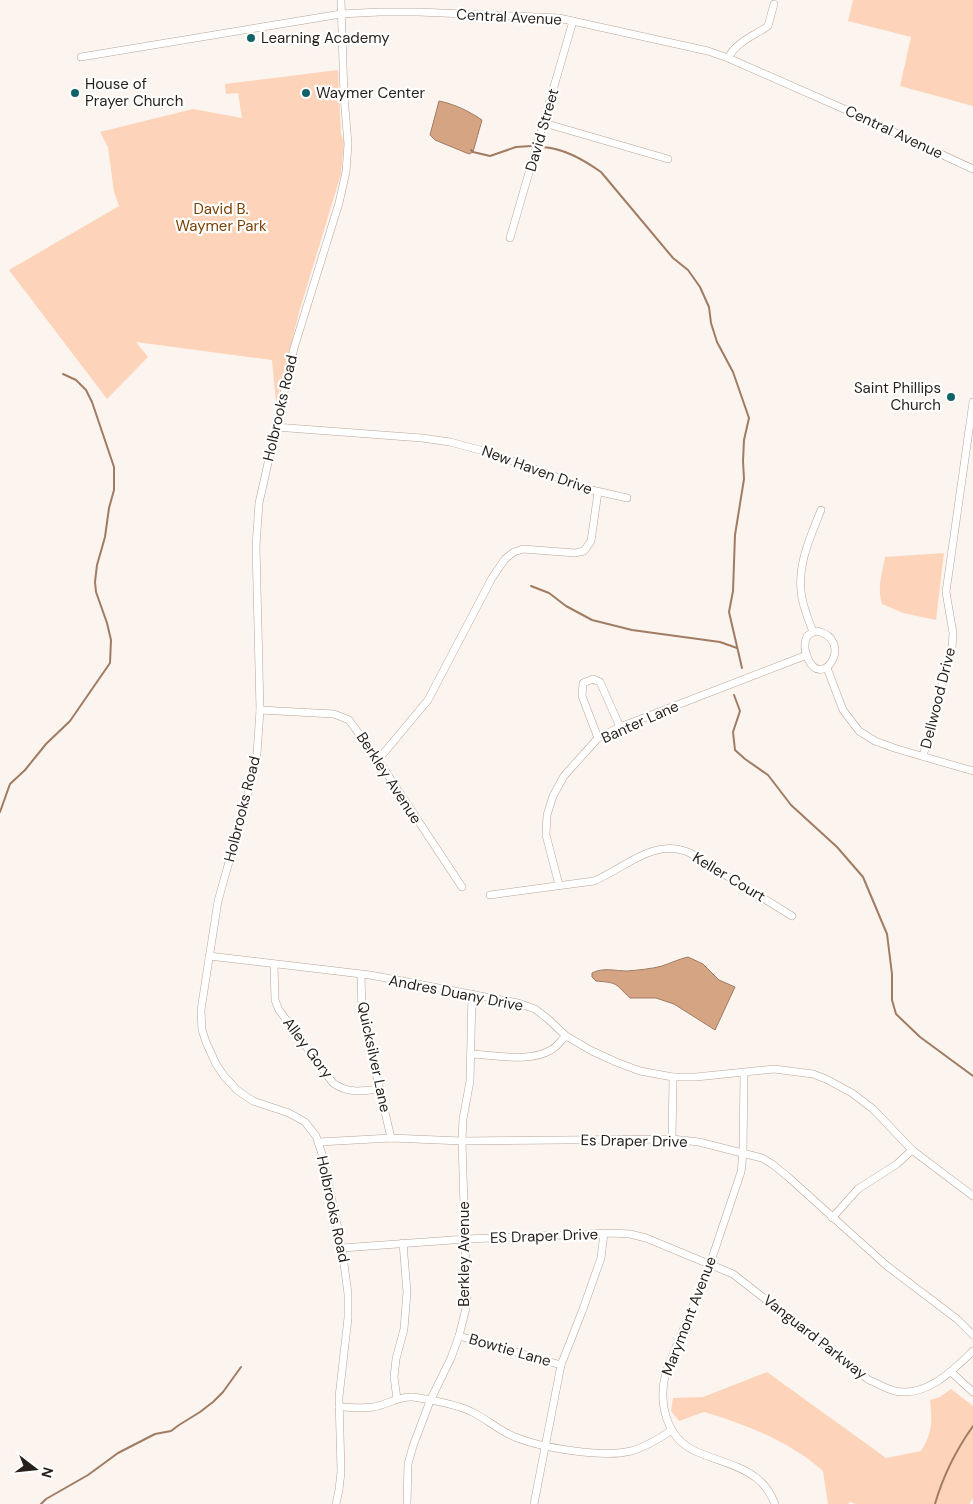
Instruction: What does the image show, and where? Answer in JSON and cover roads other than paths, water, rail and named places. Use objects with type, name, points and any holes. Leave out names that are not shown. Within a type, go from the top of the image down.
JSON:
[{"type":"street","name":"Holbrooks Road","points":[[336,1504],[340,1490],[341,1472],[339,1407],[348,1306],[347,1280],[319,1142],[311,1129],[299,1118],[264,1106],[243,1095],[231,1084],[216,1064],[206,1042],[201,1022],[202,1000],[222,884],[257,754],[260,710],[257,520],[265,470],[296,343],[339,203],[346,172],[348,144],[341,0]]},
{"type":"street","points":[[728,58],[743,41],[768,26],[774,4]]},
{"type":"street","name":"Central Avenue","points":[[81,57],[341,14],[419,12],[544,17],[573,21],[708,51],[728,58],[973,169]]},
{"type":"street","name":"David Street","points":[[510,238],[573,21]]},
{"type":"street","points":[[544,123],[668,159]]},
{"type":"street","name":"Dellwood Drive","points":[[923,756],[952,648],[953,634],[946,592],[973,402]]},
{"type":"street","name":"New Haven Drive","points":[[275,427],[422,438],[450,442],[491,453],[598,492],[591,540],[584,550],[575,553],[523,549],[514,552],[505,559],[492,578],[428,700],[378,760]]},
{"type":"street","points":[[598,492],[627,498]]},
{"type":"street","points":[[813,632],[802,598],[801,584],[806,546],[821,510]]},
{"type":"street","points":[[813,632],[822,632],[833,643],[834,661],[827,668],[814,667],[810,663],[805,650],[806,640],[813,632]]},
{"type":"street","name":"Banter Lane","points":[[558,885],[546,835],[547,815],[553,796],[564,776],[598,738],[620,727],[807,655]]},
{"type":"street","points":[[827,668],[843,710],[859,731],[875,741],[973,771]]},
{"type":"street","points":[[598,738],[582,696],[583,683],[593,679],[600,682],[620,727]]},
{"type":"street","name":"Berkley Avenue","points":[[260,710],[319,712],[342,716],[354,724],[462,888]]},
{"type":"street","name":"Keller Court","points":[[490,895],[594,881],[607,876],[646,852],[662,848],[683,850],[716,868],[792,916]]},
{"type":"street","name":"Andres Duany Drive","points":[[209,956],[370,975],[518,1003],[534,1009],[548,1018],[566,1036],[592,1051],[640,1071],[673,1077],[744,1073],[774,1069],[813,1074],[852,1093],[873,1109],[912,1150],[973,1196]]},
{"type":"street","name":"Alley Gory","points":[[274,965],[275,1000],[279,1010],[333,1083],[340,1088],[350,1091],[380,1089]]},
{"type":"street","name":"Quicksilver Lane","points":[[362,975],[362,1012],[392,1138]]},
{"type":"street","name":"Berkley Avenue","points":[[408,1504],[408,1464],[430,1401],[451,1358],[467,1304],[462,1141],[463,1119],[470,1081],[472,994]]},
{"type":"street","points":[[471,1054],[520,1057],[534,1055],[551,1050],[566,1036]]},
{"type":"street","name":"Marymont Avenue","points":[[744,1073],[741,1172],[710,1264],[663,1382],[662,1401],[672,1430],[681,1441],[694,1451],[739,1468],[755,1477],[768,1491],[775,1504]]},
{"type":"street","points":[[672,1140],[673,1077]]},
{"type":"street","name":"Es Draper Drive","points":[[319,1142],[392,1138],[462,1141],[672,1140],[699,1142],[762,1158],[772,1164],[887,1266],[956,1319],[973,1335]]},
{"type":"street","points":[[832,1218],[858,1189],[898,1164],[912,1150]]},
{"type":"street","points":[[534,1504],[561,1365],[601,1258],[604,1234]]},
{"type":"street","name":"ES Draper Drive","points":[[342,1248],[403,1242],[630,1234],[646,1238],[710,1264]]},
{"type":"street","points":[[396,1399],[394,1377],[396,1359],[404,1329],[407,1292],[403,1242]]},
{"type":"street","name":"Vanguard Parkway","points":[[710,1264],[734,1274],[869,1380],[895,1391],[914,1392],[930,1386],[951,1372],[973,1351]]},
{"type":"street","name":"Bowtie Lane","points":[[459,1336],[561,1365]]},
{"type":"street","points":[[951,1372],[973,1392]]},
{"type":"street","points":[[339,1407],[374,1407],[396,1399],[413,1397],[472,1411],[493,1426],[514,1437],[546,1446],[590,1452],[611,1453],[631,1451],[672,1430]]},
{"type":"waterway","points":[[471,150],[490,156],[516,147],[531,146]]},
{"type":"waterway","points":[[542,147],[566,152],[601,172],[673,258],[688,270],[700,287],[709,307],[711,323],[717,342],[733,372],[749,418],[744,440],[744,479],[735,535],[733,591],[729,612],[742,668]]},
{"type":"waterway","points":[[0,812],[10,784],[25,770],[46,744],[70,721],[110,663],[111,640],[96,592],[95,582],[114,490],[114,467],[92,402],[86,390],[76,380],[63,374]]},
{"type":"waterway","points":[[531,586],[549,593],[566,606],[592,620],[632,630],[720,642],[737,648]]},
{"type":"waterway","points":[[734,695],[740,711],[733,732],[735,750],[768,775],[791,805],[837,847],[863,877],[887,934],[892,974],[892,1000],[896,1014],[920,1037],[973,1076]]},
{"type":"waterway","points":[[41,1504],[46,1499],[88,1475],[118,1453],[155,1434],[171,1431],[200,1412],[223,1392],[241,1367]]},
{"type":"waterway","points":[[935,1504],[951,1463],[973,1426]]},
{"type":"place","name":"Learning Academy","points":[[251,38]]},
{"type":"place","name":"House of Prayer Church","points":[[75,93]]},
{"type":"place","name":"Waymer Center","points":[[306,93]]},
{"type":"place","name":"Saint Phillips Church","points":[[951,397]]},
{"type":"park label","name":"David B. Waymer Park","points":[[221,218]]}]
